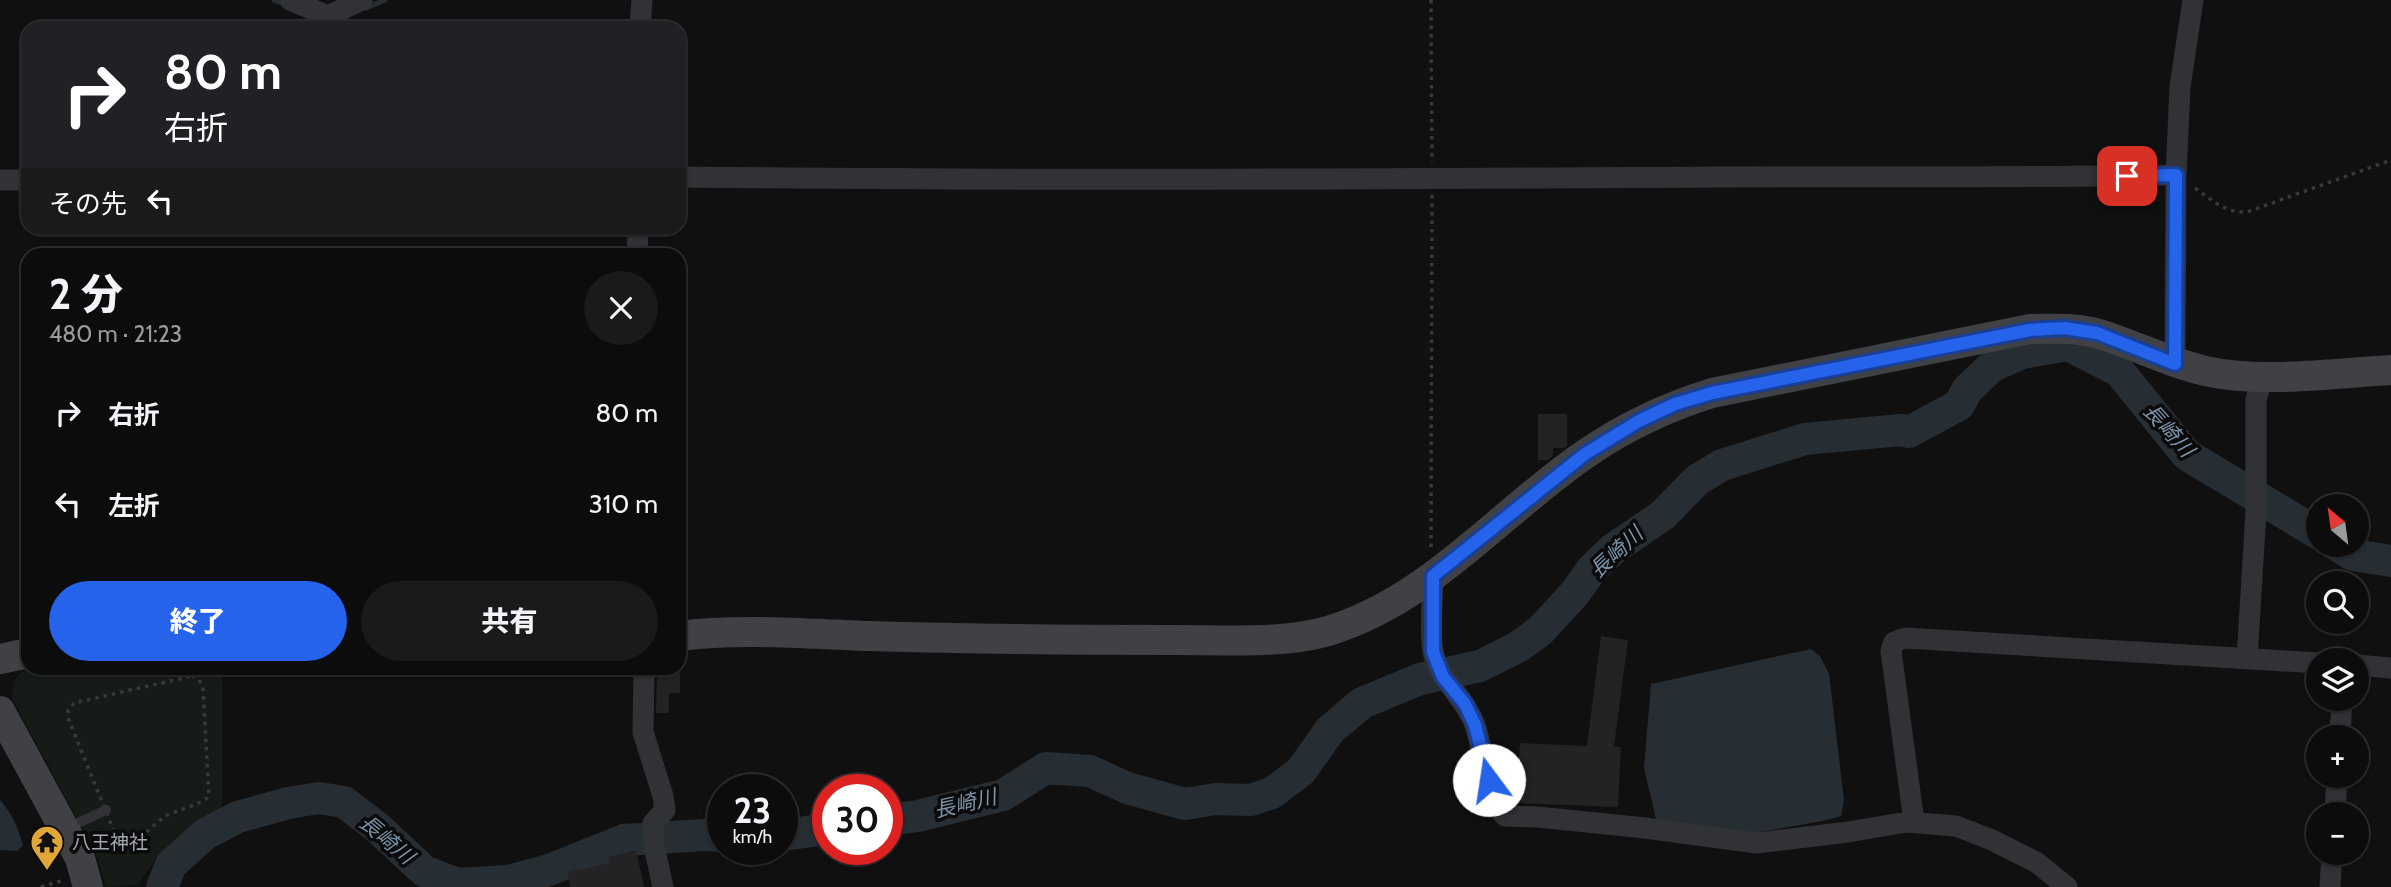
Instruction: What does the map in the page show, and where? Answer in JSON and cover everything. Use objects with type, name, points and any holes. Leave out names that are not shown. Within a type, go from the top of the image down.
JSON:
[{"type":"street","points":[[290,0],[310,4],[328,16],[362,0]]},
{"type":"street","points":[[640,21],[642,0]]},
{"type":"street","points":[[2175,364],[2176,175],[2180,87],[2193,0]]},
{"type":"street","points":[[686,177],[1432,179],[2176,175]]},
{"type":"street","points":[[0,180],[21,180]]},
{"type":"street","points":[[686,636],[735,633],[1032,641],[1286,638],[1327,631],[1369,614],[1433,576],[1585,454],[1639,421],[1675,404],[1712,393],[2030,330],[2064,328],[2097,333],[2175,364],[2212,373],[2263,377],[2391,370]]},
{"type":"street","points":[[2247,659],[2256,512],[2256,398],[2263,377]]},
{"type":"street","points":[[1433,576],[1433,652],[1443,677],[1465,704],[1475,725],[1494,800],[1505,816],[1645,828],[1757,844],[1914,822],[1956,826],[2036,862],[2067,887]]},
{"type":"street","points":[[1914,822],[1891,651],[1894,642],[1905,638],[2306,662]]},
{"type":"street","points":[[0,659],[21,654]]},
{"type":"street","points":[[2369,666],[2391,668]]},
{"type":"street","points":[[644,675],[643,732],[665,810],[653,823],[654,846],[663,887]]},
{"type":"street","points":[[0,712],[80,858],[88,887]]},
{"type":"street","points":[[2330,887],[2331,865]]},
{"type":"lane","points":[[64,830],[106,810]]},
{"type":"path","points":[[1431,0],[1433,576]]},
{"type":"path","points":[[2176,175],[2219,205],[2233,212],[2247,212],[2391,160]]},
{"type":"path","points":[[192,676],[199,679],[203,689],[209,796],[204,801],[165,816],[130,846],[124,848],[119,844],[106,810],[69,720],[68,710],[74,703],[128,690],[192,676]]},
{"type":"shaded area","points":[[1811,649],[1820,656],[1829,674],[1844,800],[1841,816],[1742,835],[1656,819],[1644,768],[1651,684]]},
{"type":"shaded area","points":[[21,673],[222,675],[222,809],[164,850],[138,885],[106,887],[96,854],[12,698],[14,681]]},
{"type":"shaded area","points":[[0,800],[11,815],[23,845],[17,851],[0,850]]},
{"type":"building","points":[[1538,414],[1567,414],[1567,446],[1553,448],[1553,456],[1548,460],[1538,460]]},
{"type":"building","points":[[1601,636],[1628,640],[1614,747],[1621,747],[1618,807],[1517,803],[1520,743],[1587,746]]},
{"type":"building","points":[[657,675],[680,675],[680,693],[669,693],[669,713],[656,713]]},
{"type":"building","points":[[636,850],[644,887],[570,887],[568,872],[610,863],[609,857]]},
{"type":"waterway","points":[[274,0],[287,5]]},
{"type":"waterway","points":[[366,8],[385,0]]},
{"type":"waterway","name":"長崎川","points":[[903,818],[1003,795],[1046,768],[1090,771],[1127,788],[1185,804],[1216,799],[1251,800],[1272,793],[1301,771],[1330,730],[1362,703],[1420,679],[1480,666],[1518,647],[1540,631],[1575,593],[1592,569],[1613,549],[1663,515],[1697,480],[1722,465],[1805,439],[1902,430],[1909,432],[1959,405],[1967,390],[1991,367],[2022,353],[2068,345],[2119,371],[2187,455],[2306,526]]},
{"type":"waterway","name":"長崎川","points":[[2366,557],[2391,561]]},
{"type":"waterway","name":"長崎川","points":[[162,887],[171,865],[205,834],[238,817],[288,803],[319,798],[344,802],[378,828],[424,871],[457,884],[508,881],[549,870],[624,840],[707,835]]},
{"type":"waterway","name":"長崎川","points":[[798,833],[812,831]]},
{"type":"place","name":"八王神社","points":[[47,872]]},
{"type":"route","points":[[1489,780],[1475,725],[1458,693],[1443,677],[1433,652],[1433,576],[1585,454],[1639,421],[1675,404],[1712,393],[1936,346],[2030,330],[2064,328],[2097,333],[2175,364],[2176,175],[2127,176]]}]
